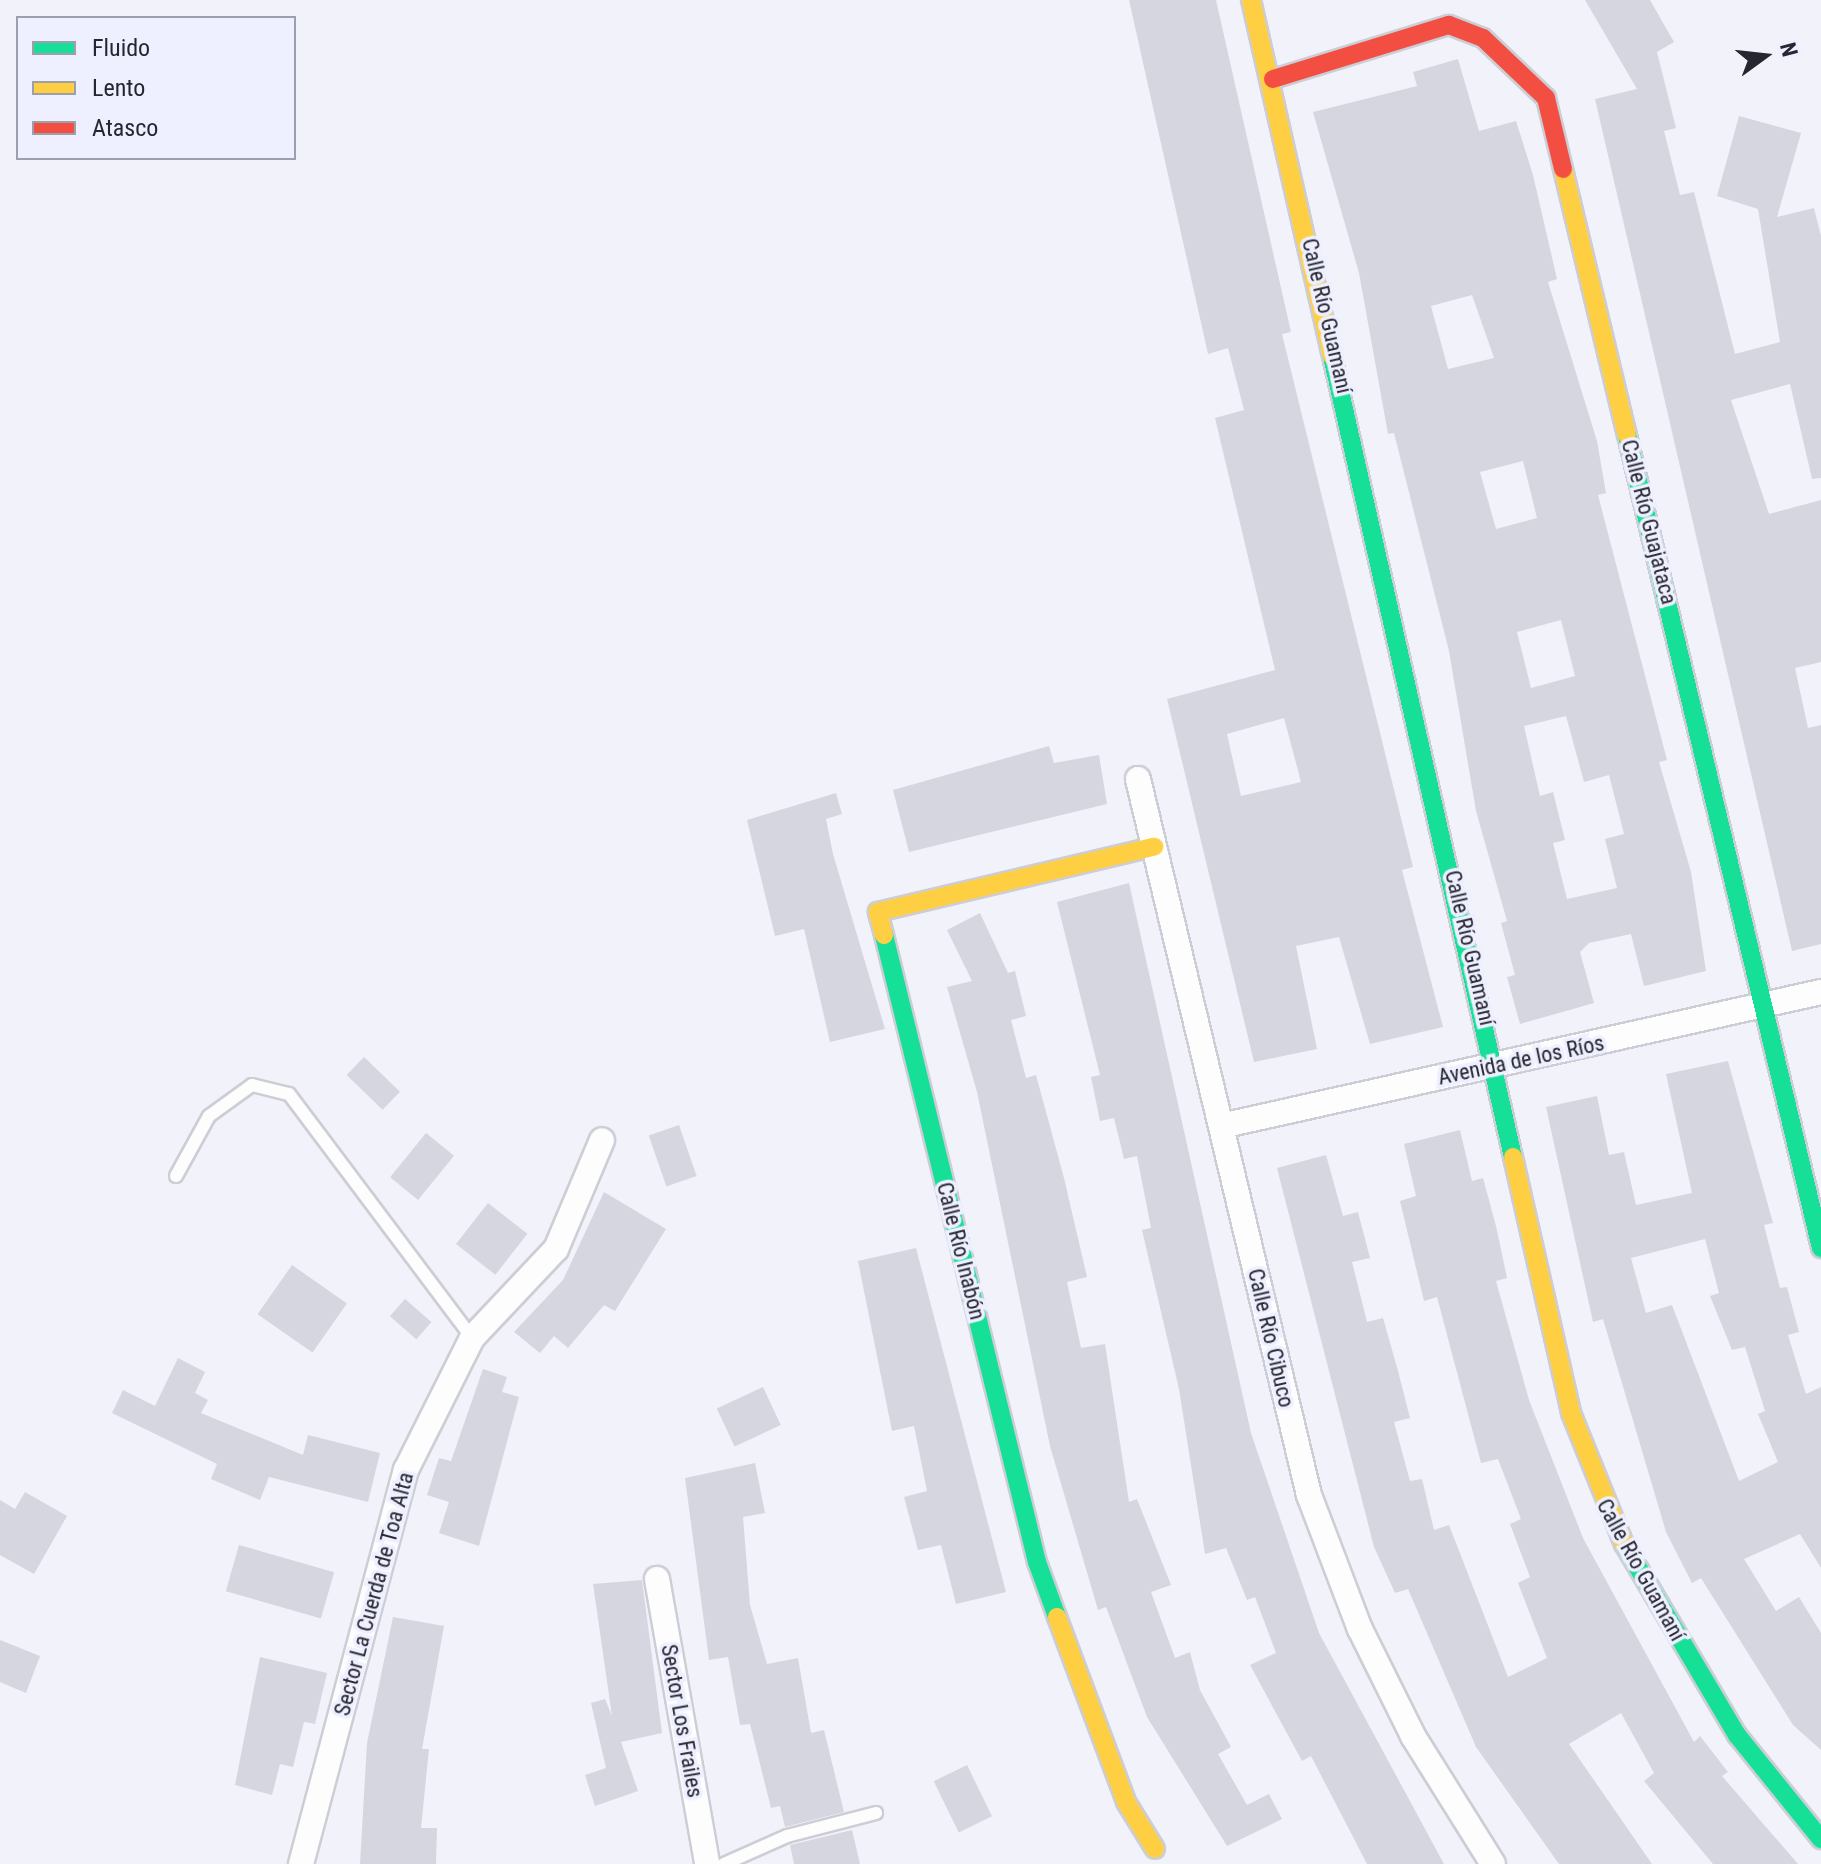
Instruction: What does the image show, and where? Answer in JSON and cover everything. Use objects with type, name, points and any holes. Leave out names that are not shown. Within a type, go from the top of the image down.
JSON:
[{"type":"street","name":"Calle Río Guamaní","points":[[1251,0],[1273,79],[1496,1066],[1555,1354],[1598,1493],[1737,1735],[1821,1839]]},
{"type":"street","name":"Calle Río Guajataca","points":[[1273,79],[1449,25],[1476,32],[1546,98],[1766,1006],[1821,1248]]},
{"type":"street","name":"Calle Río Cibuco","points":[[1138,779],[1309,1495],[1380,1670],[1493,1864]]},
{"type":"street","name":"Calle Río Inabón","points":[[1154,847],[878,912],[1037,1562],[1126,1802],[1155,1849]]},
{"type":"street","name":"Avenida de los Ríos","points":[[1221,1126],[1821,992]]},
{"type":"street","name":"Sector La Cuerda de Toa Alta","points":[[301,1864],[406,1470],[472,1338],[556,1249],[602,1140]]},
{"type":"street","name":"Sector Los Frailes","points":[[657,1579],[707,1864]]},
{"type":"lane","points":[[176,1176],[209,1116],[241,1092],[252,1085],[289,1094],[472,1338]]},
{"type":"lane","points":[[724,1864],[787,1836],[876,1813]]},
{"type":"building","points":[[1129,0],[1216,0],[1291,332],[1282,334],[1413,867],[1402,870],[1443,1027],[1370,1044],[1339,937],[1296,946],[1317,1049],[1254,1062],[1167,699],[1275,670],[1215,418],[1244,410],[1228,348],[1208,354]],"holes":[[[1284,718],[1301,782],[1241,796],[1227,734]]]},
{"type":"building","points":[[1585,0],[1650,0],[1674,42],[1657,52],[1676,128],[1664,131],[1680,195],[1694,192],[1735,354],[1780,342],[1758,209],[1717,196],[1739,116],[1801,133],[1777,217],[1814,208],[1821,236],[1821,478],[1812,479],[1790,384],[1731,400],[1769,514],[1821,500],[1821,662],[1795,668],[1808,728],[1821,725],[1821,944],[1792,951],[1595,99],[1637,89]]},
{"type":"building","points":[[1458,59],[1479,131],[1516,121],[1533,175],[1557,279],[1548,282],[1597,441],[1606,493],[1598,495],[1667,760],[1659,762],[1691,872],[1706,971],[1644,986],[1631,934],[1589,943],[1580,952],[1594,1003],[1520,1024],[1507,977],[1515,975],[1501,923],[1507,921],[1476,811],[1449,651],[1394,433],[1388,434],[1359,273],[1313,112],[1417,86],[1413,72]],"holes":[[[1472,295],[1494,358],[1448,369],[1431,306]],[[1523,461],[1537,518],[1496,529],[1480,472]],[[1561,620],[1575,676],[1531,688],[1517,632]],[[1566,716],[1584,782],[1609,775],[1624,834],[1605,839],[1617,888],[1567,899],[1553,843],[1565,840],[1553,792],[1540,796],[1524,726]]]},
{"type":"building","points":[[1049,746],[1054,763],[1099,755],[1107,804],[909,852],[893,790]]},
{"type":"building","points":[[836,793],[842,814],[826,819],[833,854],[885,1029],[830,1042],[804,929],[775,936],[747,820]]},
{"type":"building","points":[[1129,883],[1251,1433],[1319,1633],[1444,1864],[1367,1864],[1311,1756],[1302,1761],[1250,1665],[1276,1653],[1255,1597],[1247,1600],[1226,1548],[1205,1554],[1179,1389],[1142,1230],[1151,1228],[1137,1156],[1124,1159],[1114,1118],[1100,1121],[1091,1077],[1100,1075],[1057,902]]},
{"type":"building","points":[[980,913],[1008,973],[1015,971],[1026,1016],[1011,1020],[1026,1078],[1036,1075],[1087,1277],[1067,1282],[1081,1348],[1105,1344],[1129,1502],[1137,1499],[1171,1585],[1151,1592],[1175,1658],[1190,1652],[1200,1690],[1231,1747],[1218,1754],[1247,1805],[1269,1794],[1282,1819],[1227,1846],[1147,1717],[1106,1607],[1098,1610],[1050,1446],[977,1092],[947,987],[972,981],[947,930]]},
{"type":"building","points":[[364,1057],[400,1092],[383,1110],[347,1075]]},
{"type":"building","points":[[1728,1061],[1773,1223],[1764,1225],[1780,1288],[1787,1287],[1799,1332],[1788,1335],[1806,1394],[1821,1387],[1821,1568],[1800,1534],[1744,1559],[1776,1611],[1799,1597],[1821,1633],[1821,1750],[1793,1725],[1701,1578],[1692,1583],[1666,1532],[1603,1319],[1593,1322],[1546,1107],[1597,1096],[1609,1155],[1624,1152],[1636,1205],[1692,1193],[1666,1074]],"holes":[[[1705,1239],[1719,1293],[1710,1296],[1732,1350],[1745,1347],[1765,1411],[1758,1414],[1778,1462],[1739,1481],[1672,1305],[1646,1313],[1631,1258]]]},
{"type":"building","points":[[679,1125],[697,1176],[666,1186],[649,1135]]},
{"type":"building","points":[[1460,1130],[1472,1181],[1483,1178],[1496,1226],[1507,1278],[1496,1281],[1529,1400],[1583,1538],[1694,1742],[1700,1736],[1728,1772],[1722,1776],[1798,1864],[1713,1864],[1644,1781],[1654,1773],[1621,1713],[1569,1744],[1652,1864],[1559,1864],[1476,1747],[1408,1589],[1395,1593],[1374,1547],[1277,1168],[1326,1155],[1343,1216],[1358,1212],[1370,1258],[1352,1262],[1367,1322],[1383,1318],[1398,1371],[1410,1418],[1394,1422],[1410,1481],[1422,1479],[1434,1530],[1449,1525],[1508,1677],[1547,1658],[1518,1583],[1530,1577],[1510,1524],[1521,1519],[1498,1459],[1481,1463],[1437,1297],[1424,1301],[1400,1201],[1416,1196],[1404,1144]]},
{"type":"building","points":[[426,1133],[454,1156],[418,1200],[390,1177]]},
{"type":"building","points":[[604,1192],[666,1229],[615,1311],[604,1305],[568,1348],[554,1336],[540,1353],[514,1332],[563,1280]]},
{"type":"building","points":[[488,1203],[527,1234],[495,1275],[456,1244]]},
{"type":"building","points":[[916,1248],[1006,1592],[956,1604],[941,1545],[918,1550],[904,1497],[927,1491],[914,1426],[892,1431],[858,1261]]},
{"type":"building","points":[[292,1265],[347,1303],[312,1353],[258,1314]]},
{"type":"building","points":[[405,1299],[431,1322],[416,1339],[390,1316]]},
{"type":"building","points":[[178,1358],[205,1372],[195,1393],[208,1400],[201,1413],[303,1455],[308,1435],[380,1453],[368,1502],[269,1477],[260,1500],[211,1479],[217,1464],[112,1413],[123,1390],[155,1406]]},
{"type":"building","points":[[483,1369],[507,1377],[502,1392],[519,1397],[479,1546],[439,1533],[449,1502],[427,1495],[439,1458],[451,1461]]},
{"type":"building","points":[[763,1387],[781,1425],[735,1447],[717,1409]]},
{"type":"building","points":[[755,1463],[765,1513],[743,1517],[750,1605],[767,1664],[798,1658],[811,1733],[824,1730],[844,1812],[785,1827],[780,1806],[771,1808],[750,1724],[740,1725],[728,1657],[709,1660],[685,1478]]},
{"type":"building","points":[[25,1492],[67,1516],[34,1574],[0,1555],[0,1500],[15,1509]]},
{"type":"building","points":[[239,1545],[334,1572],[321,1618],[226,1591]]},
{"type":"building","points":[[642,1580],[662,1733],[621,1742],[638,1791],[595,1806],[585,1775],[606,1768],[591,1703],[605,1699],[612,1716],[593,1584]]},
{"type":"building","points":[[393,1617],[444,1626],[422,1749],[429,1749],[421,1828],[437,1828],[436,1864],[360,1864],[367,1743]]},
{"type":"building","points":[[0,1640],[40,1656],[26,1693],[0,1682]]},
{"type":"building","points":[[260,1657],[327,1673],[315,1724],[304,1722],[293,1767],[280,1764],[272,1795],[235,1785]]},
{"type":"building","points":[[967,1765],[992,1816],[959,1832],[934,1781]]},
{"type":"building","points":[[852,1830],[860,1864],[794,1864],[790,1845]]},
{"type":"traffic: fast","points":[[1332,356],[1513,1157]]},
{"type":"traffic: fast","points":[[1627,435],[1821,1248]]},
{"type":"traffic: fast","points":[[884,935],[1037,1562],[1057,1617]]},
{"type":"traffic: fast","points":[[1624,1544],[1737,1735],[1821,1839]]},
{"type":"traffic: slow","points":[[1251,0],[1332,356]]},
{"type":"traffic: slow","points":[[1563,169],[1627,435]]},
{"type":"traffic: slow","points":[[884,935],[878,912],[1154,847]]},
{"type":"traffic: slow","points":[[1513,1157],[1571,1413],[1624,1544]]},
{"type":"traffic: slow","points":[[1057,1617],[1126,1802],[1155,1849]]},
{"type":"traffic: jam","points":[[1273,79],[1449,25],[1483,38],[1546,98],[1563,169]]}]
